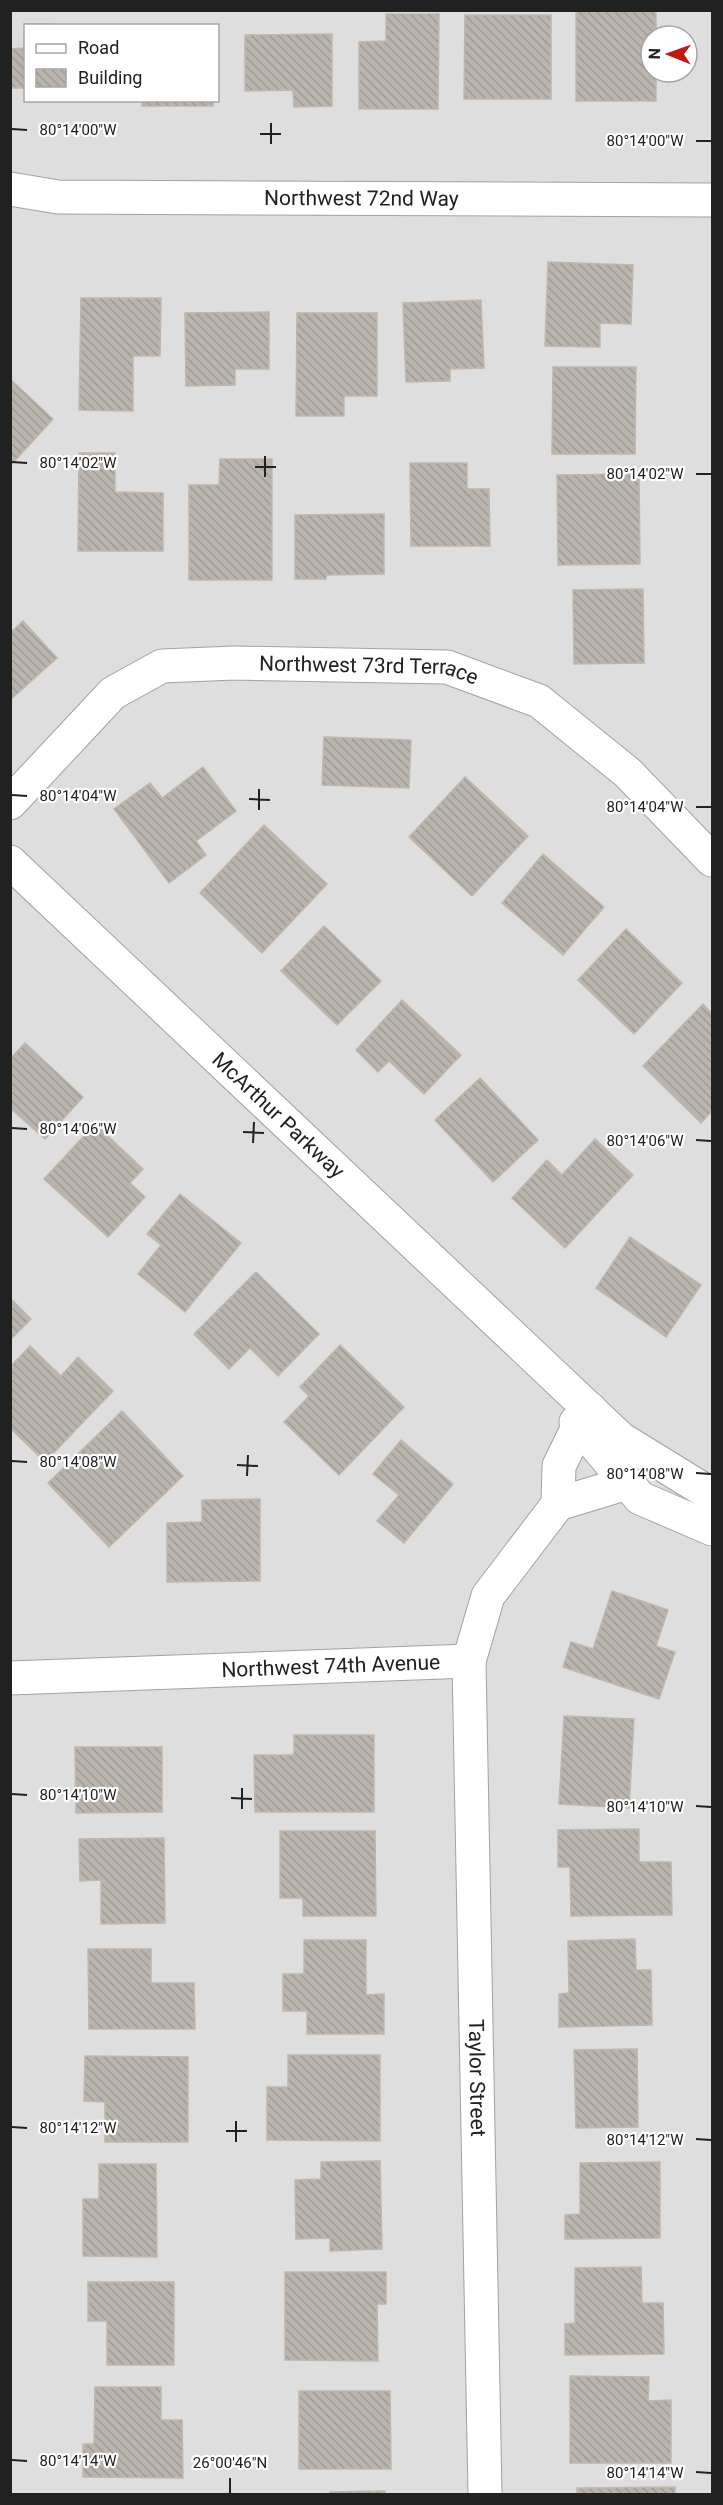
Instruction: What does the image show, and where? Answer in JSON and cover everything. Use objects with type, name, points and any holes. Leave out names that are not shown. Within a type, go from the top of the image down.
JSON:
[{"type":"street","name":"Northwest 72nd Way","points":[[10,189],[58,197],[712,200]]},
{"type":"street","name":"Northwest 73rd Terrace","points":[[10,803],[113,693],[162,666],[234,663],[447,667],[539,700],[628,773],[712,861]]},
{"type":"street","name":"McArthur Parkway","points":[[10,862],[546,1368],[640,1498],[712,1529]]},
{"type":"street","name":"McArthur Parkway","points":[[584,1418],[712,1495]]},
{"type":"street","points":[[584,1418],[559,1466],[558,1504],[627,1483]]},
{"type":"street","name":"Northwest 74th Avenue","points":[[10,1678],[469,1661],[488,1596],[558,1504]]},
{"type":"street","name":"Taylor Street","points":[[469,1661],[485,2494]]},
{"type":"shaded area","points":[[11,11],[712,11],[712,2494],[11,2494]]},
{"type":"building","points":[[576,10],[656,10],[656,24],[639,24],[639,84],[656,84],[656,101],[576,101]]},
{"type":"building","points":[[386,14],[439,14],[438,109],[359,109],[359,42],[386,41]]},
{"type":"building","points":[[465,15],[551,15],[551,99],[464,99]]},
{"type":"building","points":[[332,34],[332,106],[294,107],[293,90],[245,91],[245,35]]},
{"type":"building","points":[[24,48],[24,88],[10,88],[10,49]]},
{"type":"building","points":[[142,102],[213,102],[213,106],[142,106]]},
{"type":"building","points":[[548,262],[633,265],[631,324],[600,323],[600,347],[545,346]]},
{"type":"building","points":[[81,298],[161,298],[160,356],[133,356],[133,411],[79,410]]},
{"type":"building","points":[[481,300],[484,368],[450,369],[450,381],[406,382],[403,303]]},
{"type":"building","points":[[269,312],[269,369],[235,369],[235,385],[186,386],[185,313]]},
{"type":"building","points":[[297,313],[377,313],[377,396],[344,396],[344,416],[296,416]]},
{"type":"building","points":[[553,367],[636,367],[635,454],[552,454]]},
{"type":"building","points":[[10,379],[53,419],[10,466]]},
{"type":"building","points":[[79,453],[115,453],[115,492],[163,493],[163,551],[78,551]]},
{"type":"building","points":[[220,459],[272,459],[272,580],[189,580],[189,485],[219,485]]},
{"type":"building","points":[[410,463],[467,463],[467,489],[489,489],[490,546],[411,546]]},
{"type":"building","points":[[639,474],[640,564],[558,565],[557,475]]},
{"type":"building","points":[[384,514],[384,574],[326,575],[326,579],[295,579],[295,515]]},
{"type":"building","points":[[643,589],[644,663],[574,664],[573,590]]},
{"type":"building","points":[[23,621],[57,658],[10,700],[10,633]]},
{"type":"building","points":[[324,737],[411,740],[409,788],[322,785]]},
{"type":"building","points":[[203,767],[236,811],[196,841],[206,855],[169,883],[114,809],[150,783],[162,798]]},
{"type":"building","points":[[465,777],[528,836],[472,896],[409,837]]},
{"type":"building","points":[[264,825],[327,884],[262,953],[200,893]]},
{"type":"building","points":[[543,854],[604,907],[563,955],[502,903]]},
{"type":"building","points":[[324,926],[381,981],[337,1025],[281,971]]},
{"type":"building","points":[[626,929],[682,983],[634,1034],[578,980]]},
{"type":"building","points":[[402,1000],[461,1055],[424,1094],[389,1061],[378,1072],[356,1050]]},
{"type":"building","points":[[703,1004],[712,1014],[712,1111],[701,1123],[643,1066]]},
{"type":"building","points":[[25,1043],[83,1097],[45,1139],[10,1108],[10,1059]]},
{"type":"building","points":[[480,1078],[538,1140],[493,1182],[435,1120]]},
{"type":"building","points":[[95,1124],[143,1169],[130,1183],[145,1197],[108,1237],[44,1179]]},
{"type":"building","points":[[595,1139],[633,1175],[565,1248],[512,1198],[547,1160],[562,1175]]},
{"type":"building","points":[[180,1194],[241,1243],[185,1312],[138,1274],[161,1245],[147,1234]]},
{"type":"building","points":[[630,1237],[701,1285],[666,1337],[596,1288]]},
{"type":"building","points":[[256,1272],[319,1334],[278,1376],[250,1348],[229,1369],[194,1334]]},
{"type":"building","points":[[10,1298],[31,1319],[10,1340]]},
{"type":"building","points":[[340,1345],[404,1407],[339,1475],[284,1422],[309,1396],[300,1387]]},
{"type":"building","points":[[30,1346],[61,1376],[78,1357],[113,1391],[45,1462],[10,1428],[10,1367]]},
{"type":"building","points":[[122,1411],[183,1476],[109,1547],[48,1483]]},
{"type":"building","points":[[401,1440],[453,1484],[404,1543],[377,1521],[399,1495],[373,1474]]},
{"type":"building","points":[[260,1499],[260,1581],[167,1582],[167,1523],[202,1522],[202,1500]]},
{"type":"building","points":[[612,1591],[668,1610],[656,1646],[675,1652],[659,1699],[563,1667],[571,1642],[593,1649]]},
{"type":"building","points":[[564,1716],[634,1719],[629,1808],[559,1804]]},
{"type":"building","points":[[294,1735],[374,1735],[374,1812],[255,1812],[254,1755],[294,1755]]},
{"type":"building","points":[[75,1747],[162,1747],[162,1812],[76,1813]]},
{"type":"building","points":[[639,1829],[639,1862],[671,1862],[672,1915],[571,1916],[570,1867],[558,1867],[558,1830]]},
{"type":"building","points":[[280,1831],[375,1831],[376,1916],[303,1916],[303,1898],[280,1898]]},
{"type":"building","points":[[164,1838],[165,1923],[101,1924],[101,1880],[80,1881],[79,1839]]},
{"type":"building","points":[[635,1939],[636,1970],[651,1970],[652,2025],[559,2027],[559,1994],[569,1993],[568,1941]]},
{"type":"building","points":[[304,1940],[366,1940],[366,1995],[384,1994],[384,2034],[307,2034],[307,2011],[283,2011],[283,1974],[304,1974]]},
{"type":"building","points":[[88,1949],[151,1949],[151,1983],[194,1983],[195,2029],[89,2029]]},
{"type":"building","points":[[637,2049],[638,2127],[576,2128],[574,2050]]},
{"type":"building","points":[[288,2055],[380,2055],[380,2141],[267,2140],[267,2087],[288,2087]]},
{"type":"building","points":[[85,2056],[188,2057],[188,2142],[105,2142],[105,2102],[84,2101]]},
{"type":"building","points":[[380,2161],[382,2249],[330,2251],[330,2238],[296,2239],[295,2180],[321,2179],[321,2162]]},
{"type":"building","points":[[660,2162],[660,2238],[565,2239],[565,2215],[580,2214],[580,2163]]},
{"type":"building","points":[[99,2164],[156,2164],[157,2257],[83,2256],[83,2199],[99,2199]]},
{"type":"building","points":[[641,2267],[642,2303],[663,2303],[664,2354],[565,2355],[565,2324],[575,2323],[575,2268]]},
{"type":"building","points":[[285,2272],[386,2272],[386,2304],[377,2304],[378,2361],[285,2360]]},
{"type":"building","points":[[88,2282],[174,2282],[174,2365],[107,2365],[107,2321],[88,2321]]},
{"type":"building","points":[[570,2376],[649,2377],[648,2401],[671,2400],[671,2463],[570,2463]]},
{"type":"building","points":[[95,2387],[161,2387],[161,2420],[182,2420],[183,2478],[83,2477],[83,2444],[94,2444]]},
{"type":"building","points":[[299,2391],[390,2391],[391,2469],[299,2469]]},
{"type":"building","points":[[675,2487],[675,2494],[577,2494],[577,2488]]},
{"type":"building","points":[[385,2491],[385,2494],[330,2494],[330,2492]]}]
